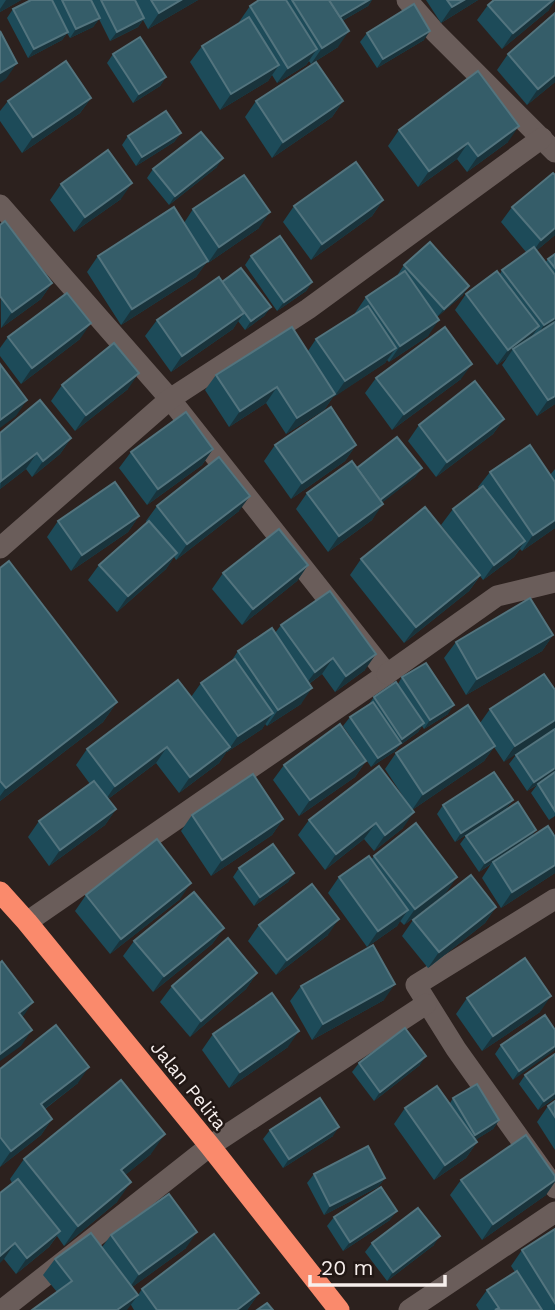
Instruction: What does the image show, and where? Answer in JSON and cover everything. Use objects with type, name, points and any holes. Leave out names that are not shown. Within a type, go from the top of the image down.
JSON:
[{"type":"highway","name":"Jalan Pelita","points":[[0,892],[211,1146],[339,1310]]},
{"type":"street","points":[[0,548],[170,399],[549,145],[435,32],[407,0]]},
{"type":"street","points":[[0,205],[170,399],[387,674]]},
{"type":"street","points":[[27,922],[498,596],[555,582]]},
{"type":"street","points":[[555,899],[416,985],[426,1004],[555,1188]]},
{"type":"street","points":[[2,1310],[211,1146],[426,1004]]},
{"type":"street","points":[[409,1310],[555,1212]]},
{"type":"building","points":[[31,0],[52,0],[68,32],[34,49],[13,9]]},
{"type":"building","points":[[62,0],[91,0],[100,18],[76,29]]},
{"type":"building","points":[[101,0],[135,0],[144,18],[117,32]]},
{"type":"building","points":[[151,0],[181,0],[159,13]]},
{"type":"building","points":[[259,0],[286,0],[317,49],[288,68],[250,6]]},
{"type":"building","points":[[292,0],[329,0],[349,31],[322,48]]},
{"type":"building","points":[[329,0],[369,0],[340,17]]},
{"type":"building","points":[[447,0],[464,0],[452,7]]},
{"type":"building","points":[[494,0],[553,0],[513,33],[488,5]]},
{"type":"building","points":[[414,4],[430,31],[383,59],[367,33]]},
{"type":"building","points":[[555,13],[555,75],[538,89],[508,54]]},
{"type":"building","points":[[249,17],[279,65],[231,94],[202,46]]},
{"type":"building","points":[[0,31],[17,63],[0,73]]},
{"type":"building","points":[[140,37],[166,77],[139,94],[113,54]]},
{"type":"building","points":[[66,61],[91,98],[33,137],[8,101]]},
{"type":"building","points":[[316,62],[343,101],[283,142],[256,101]]},
{"type":"building","points":[[478,71],[519,126],[478,156],[468,143],[429,171],[399,130]]},
{"type":"building","points":[[166,111],[181,133],[142,157],[128,136]]},
{"type":"building","points":[[201,132],[223,158],[175,196],[153,169]]},
{"type":"building","points":[[108,150],[132,183],[85,217],[61,184]]},
{"type":"building","points":[[356,162],[383,200],[322,244],[294,206]]},
{"type":"building","points":[[553,173],[555,228],[541,240],[512,207]]},
{"type":"building","points":[[244,175],[270,212],[219,247],[193,209]]},
{"type":"building","points":[[174,207],[208,261],[132,309],[98,256]]},
{"type":"building","points":[[5,221],[52,283],[12,312],[0,296],[0,225]]},
{"type":"building","points":[[280,236],[312,282],[284,302],[251,256]]},
{"type":"building","points":[[430,242],[469,286],[444,309],[404,265]]},
{"type":"building","points":[[534,247],[555,275],[555,318],[544,325],[502,270]]},
{"type":"building","points":[[555,254],[555,268],[548,259]]},
{"type":"building","points":[[241,268],[271,307],[251,321],[222,282]]},
{"type":"building","points":[[405,271],[439,320],[400,346],[366,297]]},
{"type":"building","points":[[497,271],[539,326],[508,350],[466,294]]},
{"type":"building","points":[[219,277],[244,313],[182,356],[157,320]]},
{"type":"building","points":[[67,293],[91,323],[32,368],[8,337]]},
{"type":"building","points":[[368,306],[396,348],[345,381],[316,339]]},
{"type":"building","points":[[555,322],[555,396],[548,400],[513,349]]},
{"type":"building","points":[[292,327],[335,394],[297,418],[277,387],[240,411],[216,375]]},
{"type":"building","points":[[445,327],[472,364],[404,414],[376,378]]},
{"type":"building","points":[[114,343],[139,373],[86,415],[62,385]]},
{"type":"building","points":[[0,364],[27,400],[0,420]]},
{"type":"building","points":[[475,381],[504,419],[447,462],[419,425]]},
{"type":"building","points":[[40,400],[71,438],[43,461],[37,453],[1,481],[0,433]]},
{"type":"building","points":[[331,407],[356,445],[302,483],[275,445]]},
{"type":"building","points":[[186,412],[213,449],[158,489],[131,452]]},
{"type":"building","points":[[397,437],[422,468],[380,500],[357,468]]},
{"type":"building","points":[[530,445],[555,482],[555,520],[533,535],[490,472]]},
{"type":"building","points":[[219,457],[250,496],[187,544],[157,506]]},
{"type":"building","points":[[352,461],[383,504],[339,536],[307,493]]},
{"type":"building","points":[[115,482],[139,516],[82,555],[58,521]]},
{"type":"building","points":[[483,486],[525,541],[494,565],[453,509]]},
{"type":"building","points":[[425,507],[480,575],[416,627],[361,559]]},
{"type":"building","points":[[149,521],[177,553],[128,596],[99,565]]},
{"type":"building","points":[[279,529],[308,565],[253,609],[223,573]]},
{"type":"building","points":[[9,561],[117,702],[6,788],[0,781],[0,568]]},
{"type":"building","points":[[330,591],[376,654],[346,676],[333,658],[315,672],[281,625]]},
{"type":"building","points":[[530,598],[553,635],[477,679],[456,642]]},
{"type":"building","points":[[272,628],[312,688],[278,710],[238,651]]},
{"type":"building","points":[[235,659],[273,713],[238,736],[201,683]]},
{"type":"building","points":[[426,663],[454,705],[430,720],[402,677]]},
{"type":"building","points":[[544,674],[555,690],[555,720],[515,746],[490,709]]},
{"type":"building","points":[[178,680],[230,747],[190,777],[167,747],[115,786],[87,749]]},
{"type":"building","points":[[396,682],[424,723],[402,739],[374,697]]},
{"type":"building","points":[[373,702],[401,743],[378,758],[350,717]]},
{"type":"building","points":[[468,705],[495,746],[423,794],[396,753]]},
{"type":"building","points":[[340,724],[366,761],[310,800],[284,765]]},
{"type":"building","points":[[555,729],[555,768],[534,782],[516,755]]},
{"type":"building","points":[[379,766],[414,812],[385,835],[376,823],[336,854],[309,820]]},
{"type":"building","points":[[494,772],[513,800],[461,833],[443,805]]},
{"type":"building","points":[[555,772],[555,811],[538,784]]},
{"type":"building","points":[[253,774],[283,819],[222,860],[192,815]]},
{"type":"building","points":[[94,781],[116,809],[60,850],[39,821]]},
{"type":"building","points":[[518,802],[536,830],[485,863],[466,836]]},
{"type":"building","points":[[416,823],[457,877],[415,909],[374,856]]},
{"type":"building","points":[[548,826],[555,837],[555,865],[512,892],[493,862]]},
{"type":"building","points":[[157,839],[191,883],[121,939],[86,895]]},
{"type":"building","points":[[273,844],[294,873],[260,897],[239,868]]},
{"type":"building","points":[[369,856],[408,910],[378,931],[339,877]]},
{"type":"building","points":[[471,875],[496,907],[439,952],[413,920]]},
{"type":"building","points":[[312,884],[339,919],[287,960],[259,925]]},
{"type":"building","points":[[194,892],[224,928],[164,976],[134,941]]},
{"type":"building","points":[[228,938],[257,973],[201,1021],[172,986]]},
{"type":"building","points":[[373,945],[395,984],[323,1024],[301,986]]},
{"type":"building","points":[[525,958],[551,996],[493,1036],[467,998]]},
{"type":"building","points":[[2,961],[33,1002],[19,1013],[32,1030],[0,1054],[0,963]]},
{"type":"building","points":[[272,993],[299,1031],[240,1072],[213,1034]]},
{"type":"building","points":[[545,1015],[555,1030],[555,1046],[519,1071],[501,1045]]},
{"type":"building","points":[[56,1025],[89,1067],[41,1104],[52,1119],[11,1151],[0,1137],[0,1069]]},
{"type":"building","points":[[405,1028],[426,1056],[380,1092],[359,1063]]},
{"type":"building","points":[[555,1054],[555,1093],[544,1101],[525,1075]]},
{"type":"building","points":[[121,1080],[165,1134],[121,1170],[131,1182],[78,1226],[24,1159]]},
{"type":"building","points":[[477,1084],[499,1120],[475,1135],[453,1098]]},
{"type":"building","points":[[437,1086],[477,1142],[445,1165],[405,1108]]},
{"type":"building","points":[[320,1098],[339,1127],[289,1159],[270,1130]]},
{"type":"building","points":[[555,1101],[555,1117],[548,1106]]},
{"type":"building","points":[[526,1135],[555,1176],[555,1180],[493,1224],[461,1180]]},
{"type":"building","points":[[368,1146],[385,1178],[330,1206],[314,1174]]},
{"type":"building","points":[[18,1179],[60,1231],[27,1258],[15,1243],[0,1256],[0,1193]]},
{"type":"building","points":[[381,1187],[397,1211],[350,1242],[334,1217]]},
{"type":"building","points":[[169,1194],[197,1232],[139,1274],[111,1235]]},
{"type":"building","points":[[418,1208],[440,1236],[393,1272],[372,1243]]},
{"type":"building","points":[[555,1229],[555,1303],[522,1250]]},
{"type":"building","points":[[91,1233],[138,1295],[117,1310],[32,1310],[72,1281],[55,1259]]},
{"type":"building","points":[[214,1234],[259,1293],[237,1310],[157,1310],[142,1289]]},
{"type":"building","points":[[517,1271],[542,1310],[495,1310],[499,1308],[487,1290]]},
{"type":"building","points":[[267,1303],[273,1310],[257,1310]]}]
